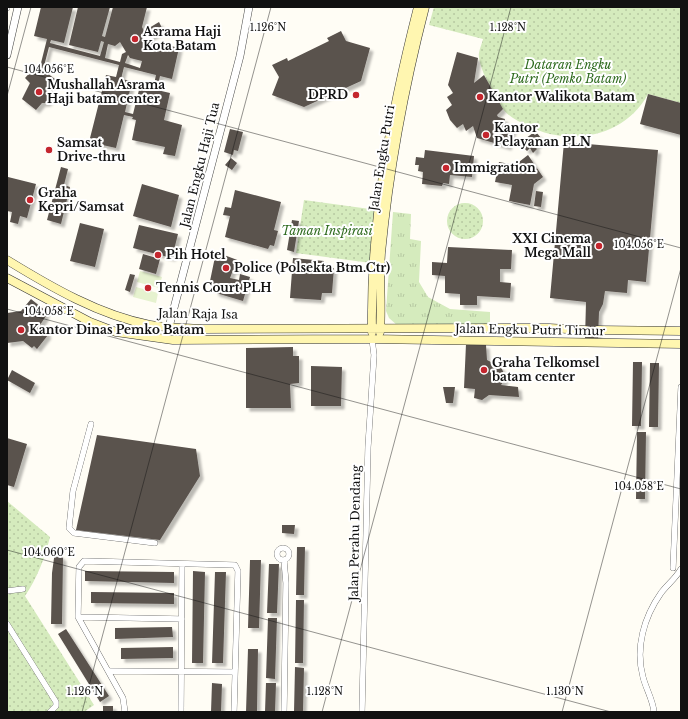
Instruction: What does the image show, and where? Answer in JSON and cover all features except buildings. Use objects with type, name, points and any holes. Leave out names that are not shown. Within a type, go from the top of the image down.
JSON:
[{"type":"main road","name":"Jalan Engku Putri","points":[[375,339],[374,253],[382,184],[400,76],[421,7]]},
{"type":"main road","name":"Jalan Raja Isa","points":[[7,260],[30,274],[111,314],[150,325],[168,327],[376,328]]},
{"type":"main road","points":[[23,287],[30,274]]},
{"type":"main road","name":"Jalan Raja Isa","points":[[7,278],[90,322],[116,332],[145,337],[173,340],[375,339]]},
{"type":"main road","name":"Jalan Engku Putri Timur","points":[[376,328],[549,328],[585,330]]},
{"type":"main road","name":"Jalan Engku Putri Timur","points":[[598,330],[681,331]]},
{"type":"main road","name":"Jalan Engku Putri Timur","points":[[375,339],[681,344]]},
{"type":"street","points":[[7,55],[18,7]]},
{"type":"street","name":"Jalan Engku Haji Tua","points":[[168,327],[240,56],[249,7]]},
{"type":"street","name":"Jalan Perahu Dendang","points":[[362,712],[368,447],[375,339]]},
{"type":"street","points":[[673,568],[681,387]]},
{"type":"street","points":[[91,424],[73,491],[69,528],[74,533],[155,543]]},
{"type":"street","points":[[284,560],[286,583],[284,712]]},
{"type":"street","points":[[125,712],[123,698],[110,671],[78,617],[79,567],[84,562],[234,565],[236,568],[234,712]]},
{"type":"street","points":[[181,712],[182,565]]},
{"type":"street","points":[[654,712],[643,677],[640,659],[642,631],[652,607],[681,569]]},
{"type":"street","points":[[7,590],[23,589]]},
{"type":"street","points":[[78,617],[182,619]]},
{"type":"street","points":[[7,624],[56,702],[56,706],[50,712]]},
{"type":"street","points":[[110,671],[234,672]]},
{"type":"green space","name":"Dataran Engku Putri (Pemko Batam)","points":[[434,7],[681,7],[681,103],[648,94],[638,109],[625,120],[611,129],[595,134],[561,136],[528,126],[514,119],[505,112],[485,77],[479,55],[483,39],[429,25]]},
{"type":"green space","name":"Taman Inspirasi","points":[[304,200],[377,210],[371,263],[296,253]]},
{"type":"green space","points":[[465,203],[478,208],[483,221],[478,234],[465,239],[452,234],[447,221],[452,208]]},
{"type":"green space","points":[[393,212],[411,214],[410,239],[421,241],[419,282],[428,297],[450,309],[490,312],[490,328],[398,326],[389,318],[386,311]]},
{"type":"green space","points":[[140,271],[162,277],[159,288],[137,282]]},
{"type":"green space","points":[[136,287],[158,293],[156,303],[133,297]]},
{"type":"green space","points":[[7,501],[50,537],[40,568],[25,596],[94,705],[84,712],[7,712]]},
{"type":"place","name":"Asrama Haji Kota Batam","points":[[135,39]]},
{"type":"place","name":"Mushallah Asrama Haji batam center","points":[[39,92]]},
{"type":"place","name":"DPRD","points":[[356,95]]},
{"type":"place","name":"Kantor Walikota Batam","points":[[480,97]]},
{"type":"place","name":"Kantor Pelayanan PLN","points":[[486,135]]},
{"type":"place","name":"Samsat Drive-thru","points":[[49,150]]},
{"type":"place","name":"Immigration","points":[[446,168]]},
{"type":"place","name":"Graha Kepri/Samsat","points":[[30,200]]},
{"type":"place","name":"XXI Cinema Mega Mall","points":[[599,246]]},
{"type":"place","name":"Pih Hotel","points":[[158,255]]},
{"type":"place","name":"Police (Polsekta Btm.Ctr)","points":[[226,268]]},
{"type":"place","name":"Tennis Court PLH","points":[[148,288]]},
{"type":"place","name":"Kantor Dinas Pemko Batam","points":[[21,330]]},
{"type":"place","name":"Graha Telkomsel batam center","points":[[484,370]]}]
